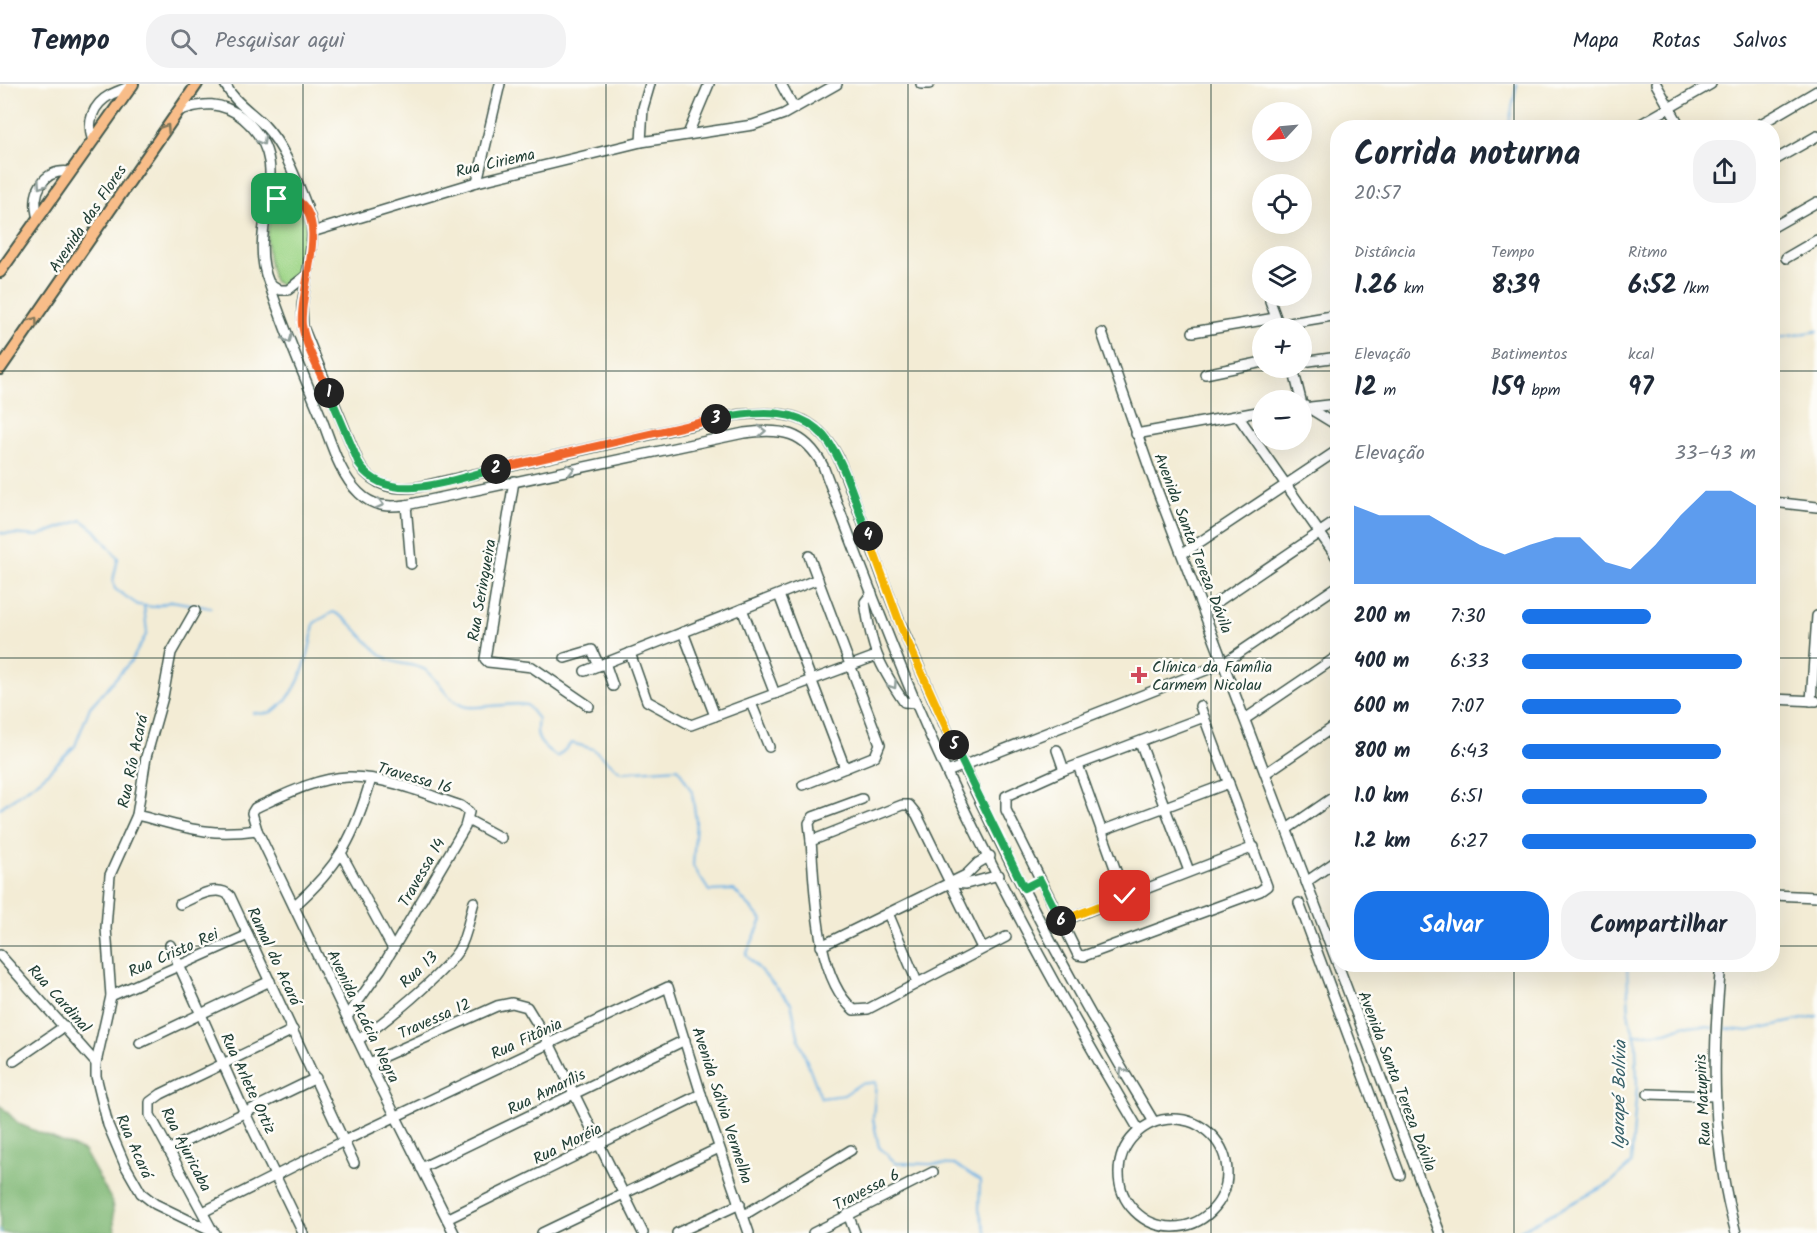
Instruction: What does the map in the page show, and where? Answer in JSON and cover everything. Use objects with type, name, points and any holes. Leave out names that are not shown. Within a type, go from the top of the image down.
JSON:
[{"type":"main road","name":"Avenida das Flores","points":[[0,369],[197,84]]},
{"type":"main road","points":[[0,272],[132,85]]},
{"type":"street","points":[[225,84],[233,97],[270,133],[296,177],[308,210],[312,232],[302,306],[305,334],[360,466],[368,477],[391,488],[418,487],[737,415],[780,412],[812,425],[832,445],[902,629],[963,765],[1024,888],[1154,1122]]},
{"type":"street","points":[[477,182],[500,84]]},
{"type":"street","points":[[641,142],[643,108],[650,84]]},
{"type":"street","points":[[688,134],[709,84]]},
{"type":"street","points":[[781,84],[794,108]]},
{"type":"street","name":"Rua Ciriema","points":[[312,232],[477,182],[641,142],[753,125],[794,108],[837,84]]},
{"type":"street","points":[[921,84],[928,84]]},
{"type":"street","points":[[1656,84],[1677,120]]},
{"type":"street","points":[[1648,120],[1711,84]]},
{"type":"street","points":[[93,141],[89,124],[96,108],[110,95],[132,85]]},
{"type":"street","points":[[1768,120],[1817,91]]},
{"type":"street","points":[[178,111],[205,104],[220,105],[239,115],[257,132],[269,156],[270,183],[261,234],[261,254],[269,284],[287,338],[350,481],[359,493],[378,505],[406,505],[744,432],[778,431],[795,436],[813,449],[823,466],[916,703],[947,772],[1088,1043],[1089,1056],[1139,1130]]},
{"type":"street","points":[[1780,157],[1817,136]]},
{"type":"street","points":[[38,218],[34,201],[40,185],[55,172],[70,172]]},
{"type":"street","points":[[267,207],[277,199],[289,198],[301,202],[308,210]]},
{"type":"street","points":[[1780,223],[1817,202]]},
{"type":"street","points":[[1786,258],[1817,240]]},
{"type":"street","points":[[269,284],[280,290],[288,290],[307,275]]},
{"type":"street","points":[[1312,319],[1330,316]]},
{"type":"street","points":[[1193,332],[1252,326]]},
{"type":"street","name":"Avenida Santa Tereza Dávila","points":[[1102,333],[1136,434],[1330,945]]},
{"type":"street","points":[[1312,361],[1330,358]]},
{"type":"street","points":[[1205,374],[1252,364]]},
{"type":"street","points":[[1312,404],[1330,404]]},
{"type":"street","points":[[1312,409],[1330,421]]},
{"type":"street","points":[[1136,434],[1252,413]]},
{"type":"street","points":[[1238,416],[1330,547]]},
{"type":"street","points":[[1182,554],[1330,456]]},
{"type":"street","name":"Rua Seringueira","points":[[514,481],[485,659],[488,662],[532,667],[589,706]]},
{"type":"street","points":[[1780,503],[1817,507]]},
{"type":"street","points":[[406,505],[411,564]]},
{"type":"street","points":[[1204,611],[1330,526]]},
{"type":"street","points":[[804,785],[875,756],[880,744],[809,556]]},
{"type":"street","points":[[585,671],[818,579]]},
{"type":"street","points":[[947,772],[1224,663],[1330,591]]},
{"type":"street","points":[[872,594],[865,602],[871,644],[904,702],[916,703]]},
{"type":"street","points":[[778,595],[845,768]]},
{"type":"street","points":[[742,609],[775,694]]},
{"type":"street","name":"Rua Río Acará","points":[[96,1063],[111,996],[106,928],[110,875],[137,815],[146,757],[164,697],[169,661],[195,611]]},
{"type":"street","points":[[1780,699],[1814,701],[1817,616]]},
{"type":"street","points":[[683,632],[715,716]]},
{"type":"street","points":[[565,658],[591,650],[602,664],[613,686]]},
{"type":"street","points":[[630,653],[648,701],[691,725],[876,656]]},
{"type":"street","points":[[1245,719],[1330,661]]},
{"type":"street","points":[[751,703],[769,747]]},
{"type":"street","points":[[1200,705],[1267,886],[1260,891],[1084,956],[1076,952],[1006,810],[1004,800],[1011,791],[1204,717]]},
{"type":"street","points":[[1266,773],[1330,729]]},
{"type":"street","points":[[1140,742],[1189,872]]},
{"type":"street","points":[[1057,750],[1064,770]]},
{"type":"street","points":[[1078,765],[1125,896]]},
{"type":"street","name":"Travessa 16","points":[[252,811],[319,783],[349,777],[371,779],[466,809],[468,820]]},
{"type":"street","points":[[294,906],[342,855],[355,828],[371,779]]},
{"type":"street","points":[[1101,831],[1229,783]]},
{"type":"street","points":[[862,799],[810,819],[821,946],[841,993],[850,1007],[859,1011],[868,1009],[1006,937]]},
{"type":"street","points":[[1287,829],[1330,799]]},
{"type":"street","points":[[811,841],[892,809],[909,806],[917,815],[982,948]]},
{"type":"street","name":"Avenida Acácia Negra","points":[[252,811],[257,830],[358,1041],[454,1233]]},
{"type":"street","points":[[137,815],[202,832],[229,834],[257,830]]},
{"type":"street","points":[[468,820],[501,838]]},
{"type":"street","name":"Travessa 14","points":[[347,1017],[393,949],[468,820]]},
{"type":"street","points":[[1060,922],[1254,847]]},
{"type":"street","name":"Travessa 14","points":[[342,855],[393,949]]},
{"type":"street","points":[[821,946],[970,873],[978,862],[990,856]]},
{"type":"street","points":[[1022,868],[1032,863]]},
{"type":"street","points":[[1306,882],[1330,866]]},
{"type":"street","points":[[950,883],[966,884],[999,875]]},
{"type":"street","points":[[1024,888],[1040,880]]},
{"type":"street","name":"Ramal do Acará","points":[[180,904],[216,890],[224,891],[232,900],[344,1141]]},
{"type":"street","points":[[1780,895],[1817,897]]},
{"type":"street","name":"Rua 13","points":[[358,1041],[390,1016],[452,957],[462,942],[474,902]]},
{"type":"street","points":[[1299,903],[1400,1174]]},
{"type":"street","points":[[888,913],[917,982]]},
{"type":"street","name":"Rua Cristo Rei","points":[[111,996],[248,935]]},
{"type":"street","name":"Rua Arlete Ortiz","points":[[170,945],[245,1113],[303,1233]]},
{"type":"street","name":"Rua Cardinal","points":[[0,955],[96,1063]]},
{"type":"street","name":"Avenida Santa Tereza Dávila","points":[[1340,972],[1440,1233]]},
{"type":"street","name":"Rua Matupiris","points":[[1720,972],[1714,1059],[1715,1095],[1722,1180],[1736,1233]]},
{"type":"street","points":[[140,1043],[270,981]]},
{"type":"street","name":"Avenida Sálvia Vermelha","points":[[668,987],[701,1094],[749,1233]]},
{"type":"street","name":"Rua Fitônia","points":[[276,1175],[668,987]]},
{"type":"street","name":"Travessa 12","points":[[369,1063],[497,1006],[513,1003],[523,1005],[530,1010],[549,1043]]},
{"type":"street","points":[[14,1061],[65,1026]]},
{"type":"street","points":[[223,1063],[293,1029]]},
{"type":"street","name":"Rua Amarílis","points":[[422,1168],[685,1040]]},
{"type":"street","points":[[549,1043],[643,1233]]},
{"type":"street","points":[[1077,1049],[1088,1043]]},
{"type":"street","name":"Rua Acará","points":[[96,1063],[101,1102],[136,1185],[155,1204],[214,1232]]},
{"type":"street","name":"Rua Ajuricaba","points":[[203,1212],[150,1115],[149,1106],[152,1099],[223,1063]]},
{"type":"street","points":[[168,1150],[316,1078]]},
{"type":"street","name":"Rua Moréia","points":[[447,1219],[701,1094]]},
{"type":"street","points":[[1648,1094],[1715,1095]]},
{"type":"street","points":[[1178,1118],[1201,1126],[1218,1143],[1225,1158],[1226,1182],[1217,1204],[1205,1216],[1183,1229],[1164,1229],[1136,1212],[1121,1186],[1119,1170],[1122,1155],[1129,1141],[1139,1130],[1154,1122],[1178,1118]]},
{"type":"street","points":[[344,1141],[354,1163]]},
{"type":"street","points":[[542,1233],[719,1148]]},
{"type":"street","points":[[744,1215],[851,1150]]},
{"type":"street","name":"Travessa 6","points":[[813,1233],[933,1172]]},
{"type":"street","points":[[214,1232],[203,1212],[276,1175]]},
{"type":"street","points":[[677,1233],[740,1204]]},
{"type":"street","points":[[849,1214],[855,1233]]},
{"type":"green space","points":[[282,204],[293,205],[300,210],[307,230],[302,273],[285,288],[274,281],[267,240],[270,219]]},
{"type":"green space","points":[[0,1105],[19,1124],[84,1151],[112,1201],[115,1233],[0,1233]]},
{"type":"waterway","name":"Igarapé Bolívia","points":[[1510,120],[1517,84]]},
{"type":"waterway","points":[[1780,338],[1817,331]]},
{"type":"waterway","points":[[0,533],[37,536],[82,520],[95,530],[118,558],[113,581],[115,589],[138,605],[154,607],[172,601],[211,608]]},
{"type":"waterway","points":[[0,808],[42,778],[75,746],[90,707],[132,660],[147,633],[144,606]]},
{"type":"waterway","points":[[253,713],[271,712],[289,696],[302,673],[314,623],[333,612],[348,621],[373,648],[388,659],[423,668],[432,675],[447,695],[463,706],[527,705],[538,719],[537,732],[540,741],[557,757],[572,743],[593,749],[621,772],[678,768],[692,792],[696,821],[693,866],[709,891],[734,890],[762,920],[746,955],[791,1003],[799,1040],[821,1098],[844,1095],[860,1084],[876,1082],[873,1119],[879,1147],[896,1163],[956,1165],[980,1181],[979,1210],[986,1233]]},
{"type":"waterway","name":"Igarapé Bolívia","points":[[1515,1233],[1609,1184],[1631,1164],[1637,1086],[1636,1040],[1629,1018],[1627,972]]},
{"type":"waterway","points":[[1720,1028],[1748,1031],[1817,1016]]},
{"type":"waterway","points":[[1635,1035],[1666,1032],[1686,1025],[1714,1028]]},
{"type":"place","name":"Clínica da Família Carmem Nicolau","points":[[1139,675]]},
{"type":"route","points":[[277,199],[295,199],[308,210],[312,232],[302,306],[303,327],[352,450],[368,477],[379,484],[391,488],[418,487],[737,415],[780,412],[800,419],[821,432],[838,457],[902,629],[963,765],[1024,888],[1040,880],[1060,922],[1125,896]]}]
